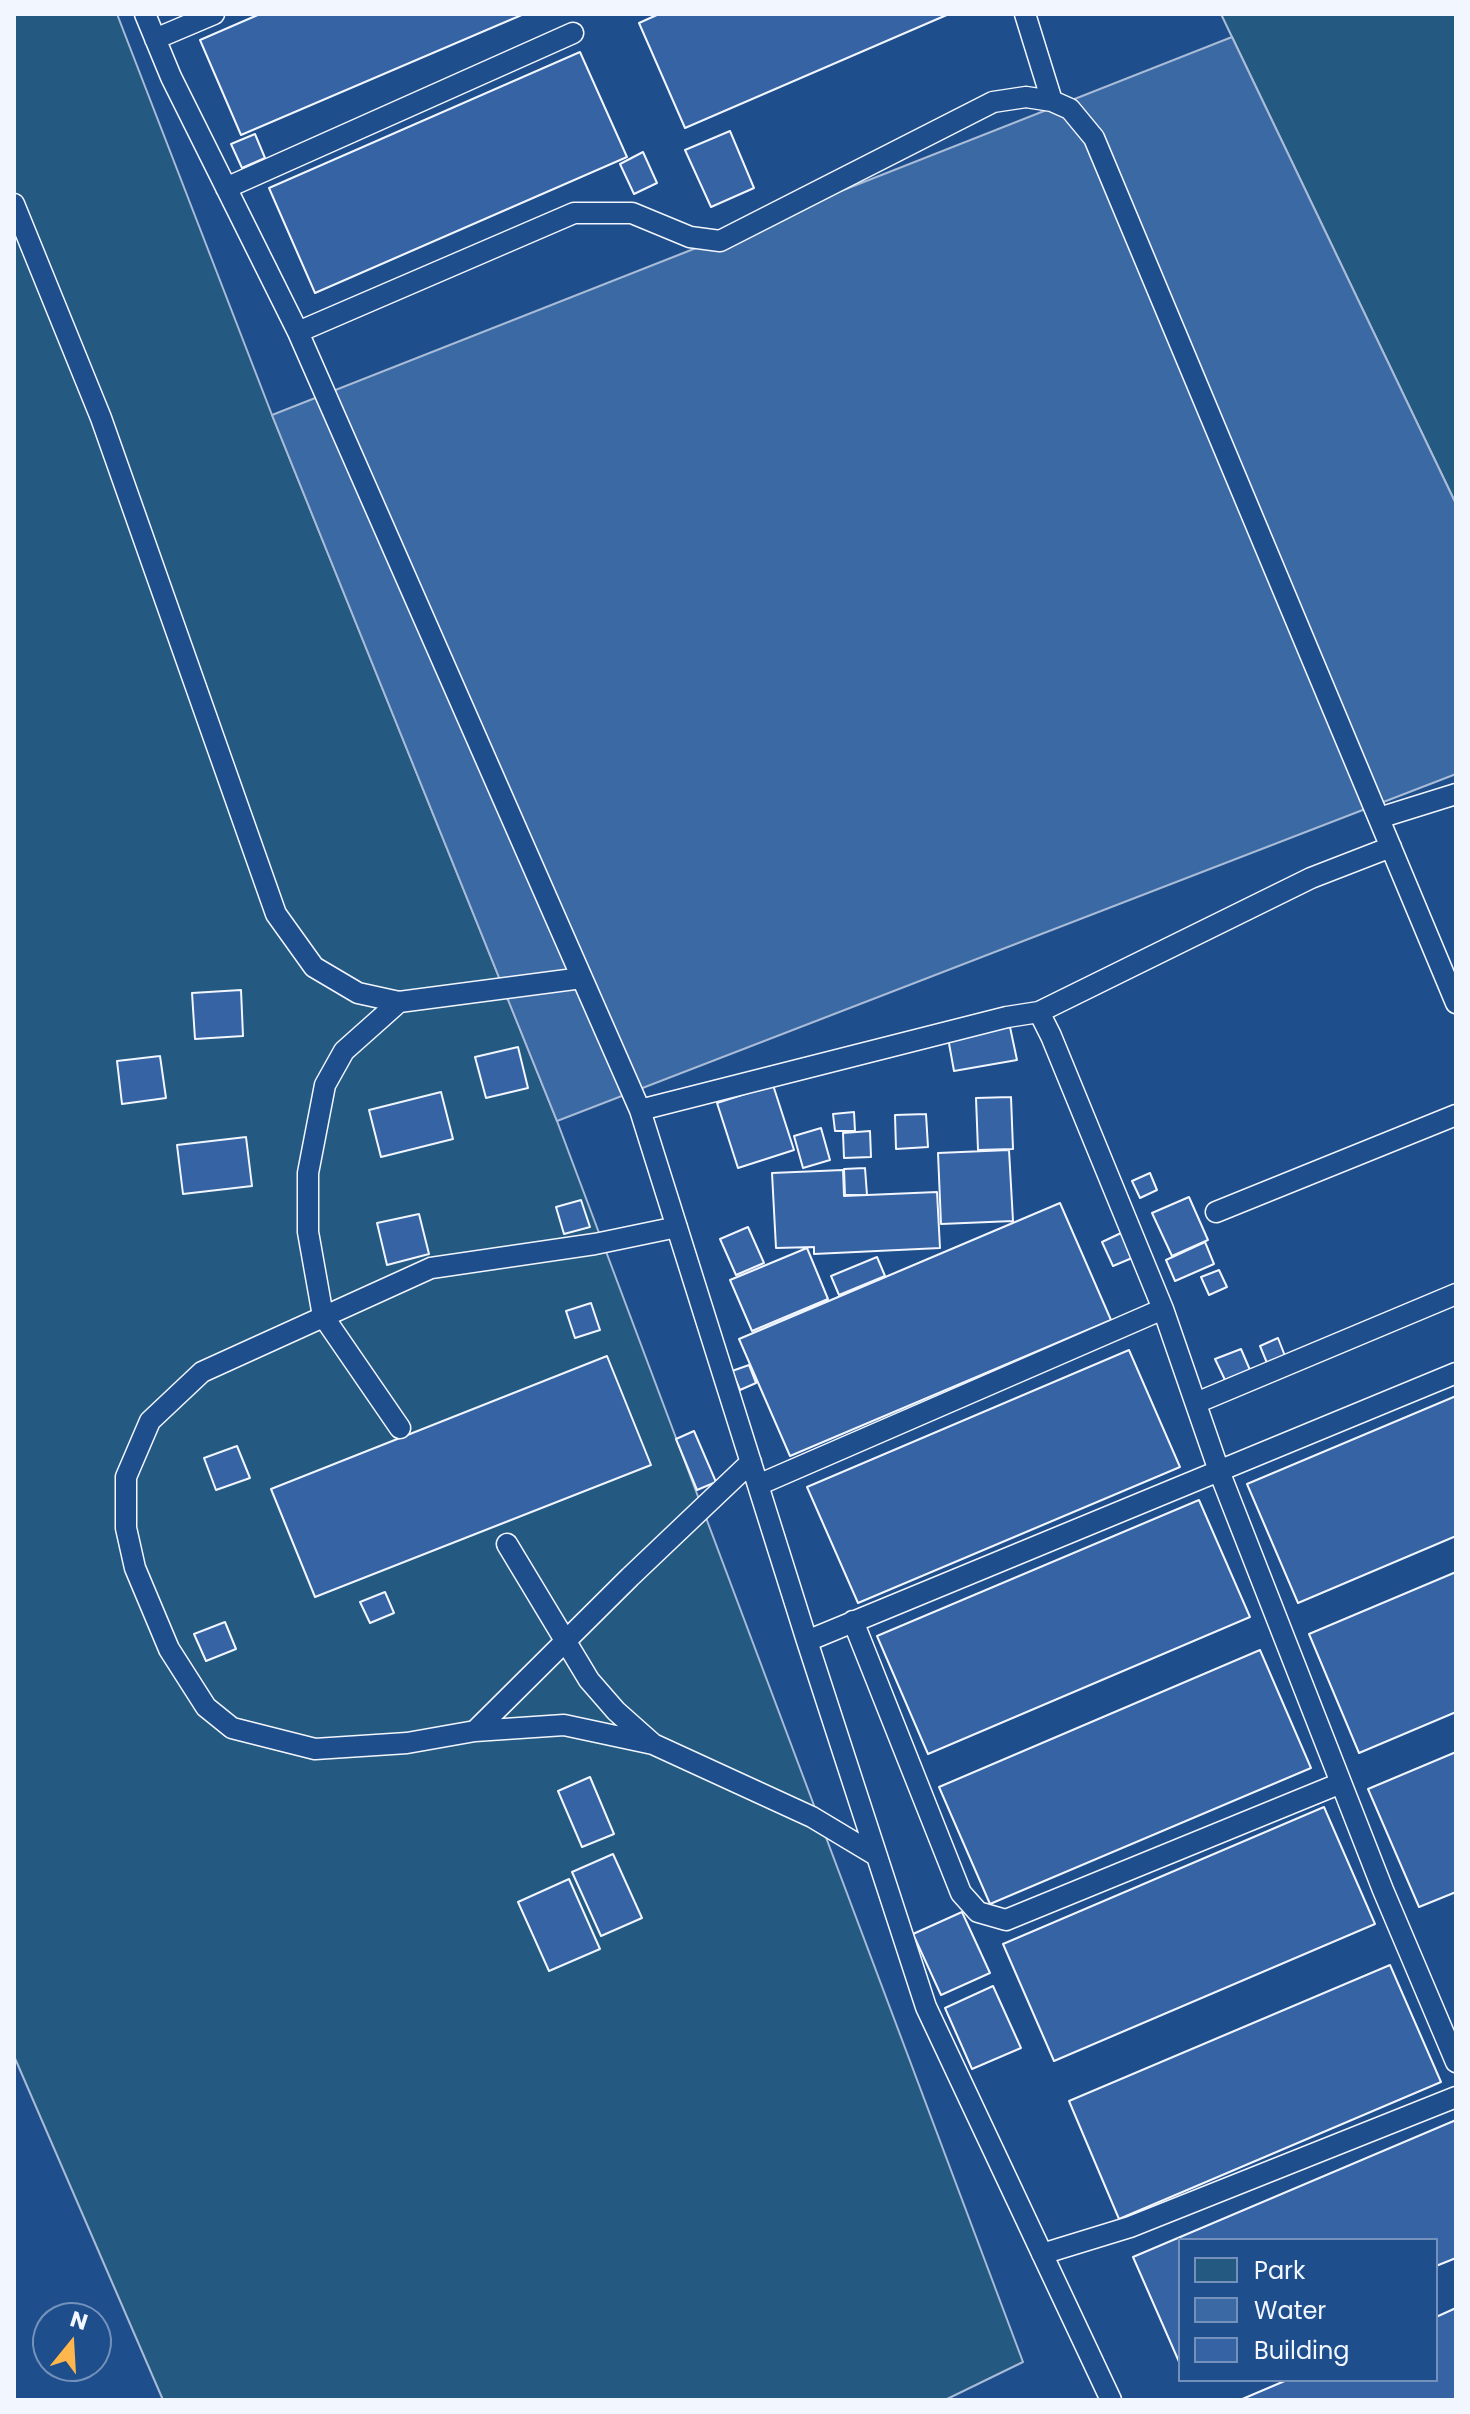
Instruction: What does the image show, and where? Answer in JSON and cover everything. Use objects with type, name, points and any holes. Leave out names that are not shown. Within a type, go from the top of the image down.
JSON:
[{"type":"lane","points":[[145,14],[171,77],[298,332],[640,1110],[926,2007],[1111,2400]]},
{"type":"lane","points":[[155,39],[214,14]]},
{"type":"lane","points":[[1025,14],[1052,101]]},
{"type":"lane","points":[[226,188],[573,33]]},
{"type":"lane","points":[[298,332],[574,213],[632,213],[690,237],[720,241],[993,102],[1026,97],[1052,101],[1070,109],[1094,138],[1456,1003]]},
{"type":"lane","points":[[14,204],[101,418],[276,914],[314,967],[358,993],[399,1002],[582,978]]},
{"type":"lane","points":[[1379,818],[1456,794]]},
{"type":"lane","points":[[640,1110],[1007,1017],[1039,1012],[1311,878],[1391,847]]},
{"type":"lane","points":[[399,1002],[344,1051],[325,1085],[308,1173],[308,1232],[323,1316],[400,1428]]},
{"type":"lane","points":[[1039,1012],[1163,1309],[1219,1471],[1383,1890],[1456,2062]]},
{"type":"lane","points":[[1216,1212],[1456,1115]]},
{"type":"lane","points":[[677,1227],[595,1244],[431,1268],[202,1372],[150,1421],[126,1477],[126,1528],[135,1568],[169,1649],[206,1707],[232,1728],[315,1749],[407,1743],[475,1731],[564,1725],[653,1744],[812,1817],[877,1856]]},
{"type":"lane","points":[[1196,1403],[1456,1294]]},
{"type":"lane","points":[[758,1485],[1163,1309]]},
{"type":"lane","points":[[807,1641],[1456,1373]]},
{"type":"lane","points":[[475,1731],[751,1462]]},
{"type":"lane","points":[[507,1544],[589,1680],[616,1711],[653,1744]]},
{"type":"lane","points":[[853,1621],[961,1893],[978,1912],[1006,1920],[1341,1783]]},
{"type":"lane","points":[[1042,2254],[1130,2227],[1456,2097]]},
{"type":"green space","points":[[14,14],[117,14],[272,415],[557,1121],[1023,2362],[945,2400],[163,2400],[14,2056]]},
{"type":"green space","points":[[1221,14],[1456,14],[1456,504],[1232,37]]},
{"type":"water","points":[[1232,37],[1456,504],[1456,774],[557,1121],[272,415]]},
{"type":"building","points":[[260,14],[524,14],[241,135],[200,40]]},
{"type":"building","points":[[659,14],[949,14],[685,128],[639,23]]},
{"type":"building","points":[[580,52],[627,157],[315,293],[269,188]]},
{"type":"building","points":[[730,131],[754,188],[711,207],[685,150]]},
{"type":"building","points":[[255,134],[265,158],[242,168],[231,144]]},
{"type":"building","points":[[643,152],[657,183],[634,194],[620,164]]},
{"type":"building","points":[[241,990],[243,1036],[195,1039],[192,993]]},
{"type":"building","points":[[1010,1027],[1017,1060],[954,1071],[948,1038]]},
{"type":"building","points":[[518,1047],[528,1088],[486,1098],[475,1057]]},
{"type":"building","points":[[160,1056],[166,1098],[122,1104],[117,1061]]},
{"type":"building","points":[[773,1085],[794,1150],[738,1168],[717,1103]]},
{"type":"building","points":[[441,1092],[453,1139],[381,1157],[369,1110]]},
{"type":"building","points":[[1011,1097],[1013,1149],[978,1150],[976,1098]]},
{"type":"building","points":[[854,1112],[855,1131],[835,1131],[833,1114]]},
{"type":"building","points":[[926,1114],[928,1147],[896,1149],[895,1115]]},
{"type":"building","points":[[821,1128],[830,1160],[803,1168],[794,1136]]},
{"type":"building","points":[[870,1131],[871,1157],[844,1158],[843,1133]]},
{"type":"building","points":[[246,1137],[252,1186],[183,1194],[177,1145]]},
{"type":"building","points":[[1009,1150],[1013,1221],[941,1224],[938,1153]]},
{"type":"building","points":[[865,1168],[867,1195],[845,1195],[844,1169]]},
{"type":"building","points":[[843,1170],[844,1196],[937,1192],[940,1248],[814,1254],[814,1247],[776,1248],[772,1173]]},
{"type":"building","points":[[1150,1173],[1157,1190],[1140,1198],[1132,1181]]},
{"type":"building","points":[[1189,1197],[1208,1240],[1172,1256],[1152,1213]]},
{"type":"building","points":[[581,1200],[590,1227],[564,1234],[556,1207]]},
{"type":"building","points":[[1060,1203],[1111,1320],[790,1456],[739,1339]]},
{"type":"building","points":[[419,1214],[429,1254],[387,1265],[377,1223]]},
{"type":"building","points":[[748,1227],[764,1263],[736,1275],[720,1239]]},
{"type":"building","points":[[1121,1233],[1132,1258],[1113,1266],[1102,1242]]},
{"type":"building","points":[[1205,1242],[1214,1264],[1175,1281],[1166,1260]]},
{"type":"building","points":[[807,1248],[828,1299],[752,1331],[730,1280]]},
{"type":"building","points":[[877,1257],[885,1276],[839,1295],[831,1276]]},
{"type":"building","points":[[1219,1270],[1227,1287],[1209,1295],[1201,1277]]},
{"type":"building","points":[[591,1303],[600,1330],[575,1338],[566,1311]]},
{"type":"building","points":[[1278,1338],[1285,1356],[1267,1363],[1260,1346]]},
{"type":"building","points":[[1241,1349],[1250,1370],[1225,1380],[1215,1359]]},
{"type":"building","points":[[1129,1350],[1180,1467],[858,1603],[807,1487]]},
{"type":"building","points":[[607,1356],[651,1465],[315,1597],[271,1489]]},
{"type":"building","points":[[749,1365],[756,1383],[740,1390],[732,1371]]},
{"type":"building","points":[[1456,1396],[1456,1536],[1298,1603],[1247,1484]]},
{"type":"building","points":[[694,1431],[716,1482],[697,1490],[676,1439]]},
{"type":"building","points":[[237,1446],[250,1478],[216,1490],[204,1458]]},
{"type":"building","points":[[1199,1500],[1250,1617],[928,1754],[877,1636]]},
{"type":"building","points":[[1456,1572],[1456,1712],[1359,1753],[1309,1634]]},
{"type":"building","points":[[385,1592],[394,1613],[370,1623],[360,1602]]},
{"type":"building","points":[[225,1622],[236,1649],[206,1661],[194,1634]]},
{"type":"building","points":[[1260,1650],[1311,1768],[990,1904],[939,1787]]},
{"type":"building","points":[[1456,1752],[1456,1892],[1419,1907],[1368,1789]]},
{"type":"building","points":[[590,1777],[614,1834],[582,1847],[558,1791]]},
{"type":"building","points":[[1324,1807],[1375,1924],[1054,2061],[1003,1944]]},
{"type":"building","points":[[613,1854],[642,1918],[601,1936],[572,1872]]},
{"type":"building","points":[[569,1879],[600,1949],[549,1971],[518,1902]]},
{"type":"building","points":[[962,1912],[990,1973],[941,1995],[913,1934]]},
{"type":"building","points":[[1390,1965],[1441,2082],[1119,2219],[1069,2101]]},
{"type":"building","points":[[993,1986],[1021,2048],[972,2069],[945,2008]]},
{"type":"building","points":[[1456,2120],[1456,2258],[1438,2265],[1438,2238],[1178,2238],[1178,2359],[1133,2257]]},
{"type":"building","points":[[1456,2308],[1456,2400],[1240,2400],[1282,2382],[1438,2382],[1438,2316]]}]
